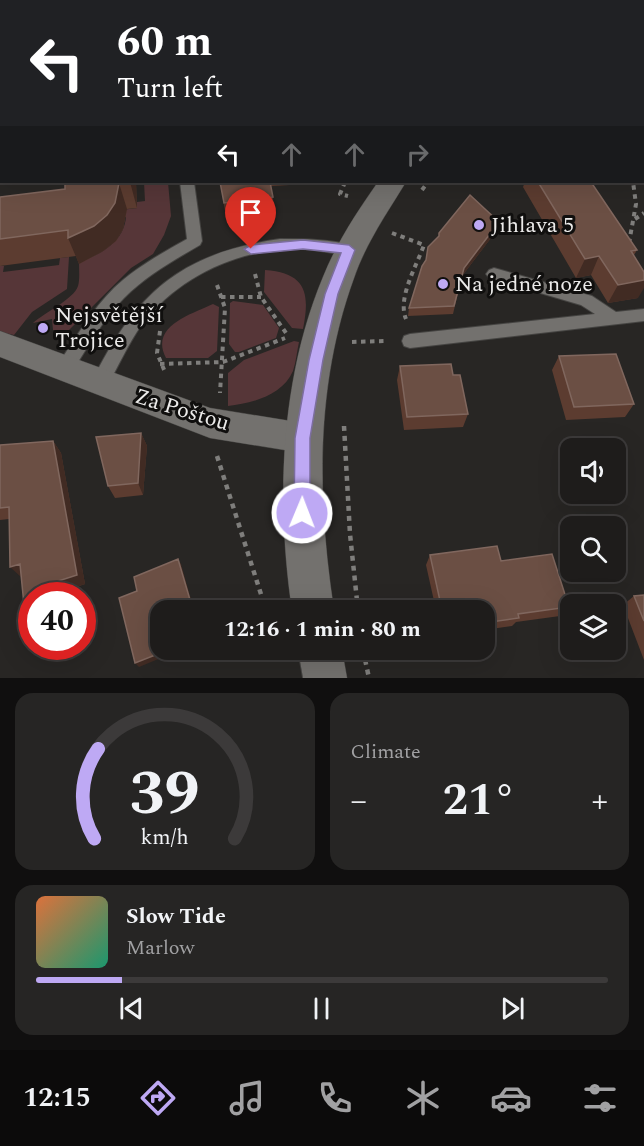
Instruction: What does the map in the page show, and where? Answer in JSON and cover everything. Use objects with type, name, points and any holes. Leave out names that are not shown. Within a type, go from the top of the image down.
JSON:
[{"type":"street","points":[[312,600],[302,513],[303,438],[316,360],[331,294],[349,250],[374,204],[391,183]]},
{"type":"street","name":"Za Poštou","points":[[0,344],[210,423],[303,438]]},
{"type":"street","points":[[322,660],[325,678]]},
{"type":"lane","points":[[65,368],[98,318],[127,285],[153,266],[195,241],[187,183]]},
{"type":"lane","points":[[100,383],[136,320],[173,283],[196,268],[251,249],[303,244],[349,250]]},
{"type":"lane","points":[[494,274],[586,300],[615,320]]},
{"type":"lane","points":[[415,340],[615,320],[644,315]]},
{"type":"path","points":[[340,194],[345,183]]},
{"type":"path","points":[[627,249],[635,219],[633,183]]},
{"type":"path","points":[[635,219],[644,213]]},
{"type":"path","points":[[392,233],[424,245],[405,296],[404,316],[415,340]]},
{"type":"path","points":[[251,249],[261,297],[289,336]]},
{"type":"path","points":[[246,276],[255,274]]},
{"type":"path","points":[[208,290],[226,282]]},
{"type":"path","points":[[221,297],[261,297]]},
{"type":"path","points":[[166,323],[159,332],[156,346],[159,364],[166,373]]},
{"type":"path","points":[[352,353],[353,342]]},
{"type":"path","points":[[344,417],[344,447],[357,600]]},
{"type":"path","points":[[365,660],[369,678]]},
{"type":"shaded area","points":[[144,183],[168,183],[171,216],[164,235],[153,254],[131,268],[68,331],[53,330],[52,319],[33,323],[65,301],[75,291],[79,280],[79,262],[103,251],[121,234],[126,217],[113,211],[137,208],[137,202],[145,201]]},
{"type":"shaded area","points":[[69,257],[67,289],[32,312],[14,335],[0,332],[0,266],[4,266],[3,272],[59,265],[60,258]]},
{"type":"shaded area","points":[[265,270],[290,276],[302,288],[306,305],[303,329],[292,328],[264,292]]},
{"type":"shaded area","points":[[233,301],[263,305],[279,328],[276,338],[235,352],[229,344],[230,303]]},
{"type":"shaded area","points":[[213,304],[219,307],[217,351],[208,358],[166,358],[162,347],[163,337],[168,329],[184,317]]},
{"type":"shaded area","points":[[294,341],[299,342],[294,368],[282,387],[265,397],[228,406],[228,373],[244,360]]},
{"type":"building","points":[[65,183],[119,183],[115,203],[107,215],[94,226],[68,238],[68,230],[0,239],[0,197],[65,189]]},
{"type":"building","points":[[220,183],[270,183],[273,197],[224,203]]},
{"type":"building","points":[[539,183],[592,183],[637,250],[631,251],[644,272],[644,280],[618,285],[599,256],[585,259]]},
{"type":"building","points":[[470,195],[499,222],[464,268],[454,306],[409,308],[426,260],[428,247]]},
{"type":"building","points":[[616,354],[634,404],[574,407],[559,356]]},
{"type":"building","points":[[451,364],[453,375],[460,375],[468,414],[407,417],[400,366]]},
{"type":"building","points":[[141,433],[138,483],[108,486],[96,437]]},
{"type":"building","points":[[53,441],[77,575],[55,582],[22,582],[20,564],[10,567],[9,507],[0,508],[0,445]]},
{"type":"building","points":[[497,546],[501,561],[552,554],[565,594],[560,594],[560,608],[518,614],[519,618],[495,621],[495,600],[440,600],[430,555]]},
{"type":"building","points":[[178,559],[190,600],[150,600],[150,657],[135,663],[119,598],[137,591],[134,577]]},
{"type":"building","points":[[644,595],[644,621],[634,596]]},
{"type":"place","name":"Jihlava 5","points":[[479,225]]},
{"type":"place","name":"Na jedné noze","points":[[443,284]]},
{"type":"place","name":"Nejsvětější Trojice","points":[[43,328]]},
{"type":"route","points":[[251,249],[303,244],[349,250],[331,294],[316,360],[303,438],[302,513]]}]
